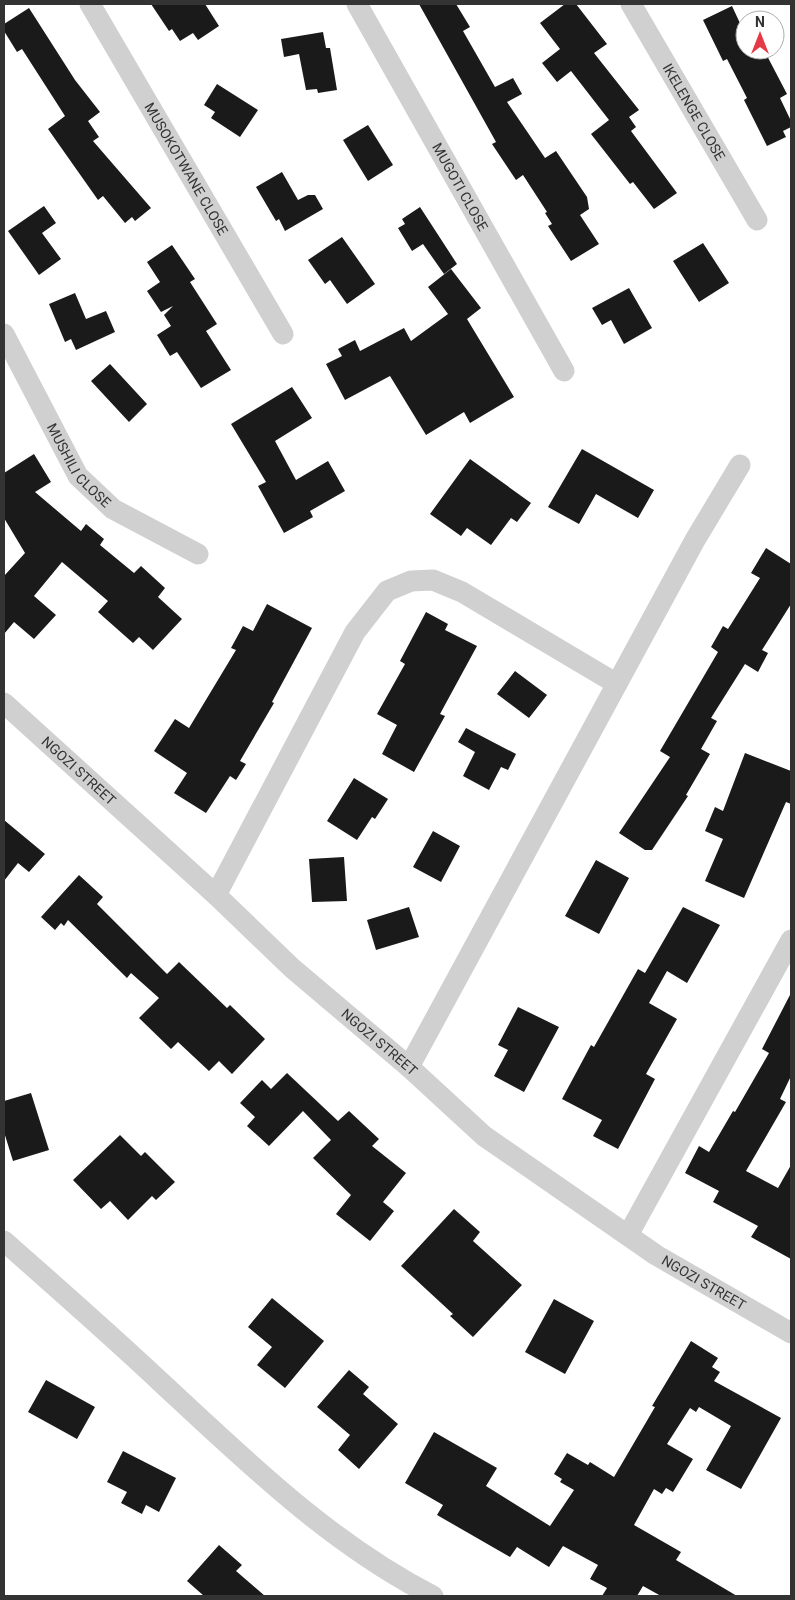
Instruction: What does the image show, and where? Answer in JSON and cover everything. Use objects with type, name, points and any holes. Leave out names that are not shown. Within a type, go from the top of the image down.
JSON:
[{"type":"street","name":"MUSOKOTWANE CLOSE","points":[[90,4],[283,334]]},
{"type":"street","name":"MUGOTI CLOSE","points":[[357,4],[564,371]]},
{"type":"street","name":"IKELENGE CLOSE","points":[[631,4],[757,220]]},
{"type":"street","name":"MUSHILI CLOSE","points":[[4,334],[78,476],[113,510],[198,554]]},
{"type":"street","points":[[409,1067],[618,684],[694,540],[740,465]]},
{"type":"street","points":[[216,895],[356,632],[387,591],[411,580],[432,580],[462,592],[618,684]]},
{"type":"street","name":"NGOZI STREET","points":[[4,703],[216,895],[292,968],[409,1067],[484,1136],[656,1256],[791,1333]]},
{"type":"street","points":[[628,1235],[791,940]]},
{"type":"street","points":[[4,1241],[128,1351],[248,1463],[330,1531],[409,1584],[433,1596]]},
{"type":"building","points":[[151,4],[205,4],[219,26],[198,40],[193,33],[180,41],[172,29],[169,31]]},
{"type":"building","points":[[419,4],[456,4],[470,27],[463,31],[495,87],[513,78],[522,94],[507,102],[545,158],[556,151],[587,197],[589,209],[580,215],[599,244],[571,261],[548,226],[552,224],[545,213],[547,212],[523,175],[516,180],[492,144],[496,142]]},
{"type":"building","points":[[565,4],[576,4],[607,44],[594,53],[639,110],[629,117],[636,127],[631,131],[677,193],[654,209],[633,182],[630,184],[591,134],[609,120],[571,71],[557,82],[542,63],[560,49],[540,23]]},
{"type":"building","points":[[732,6],[735,12],[735,60],[769,60],[787,94],[780,98],[791,121],[791,127],[783,131],[786,137],[767,146],[744,100],[747,98],[727,59],[723,61],[703,20]]},
{"type":"building","points":[[29,8],[75,80],[100,112],[88,121],[99,137],[93,141],[151,208],[135,221],[132,217],[125,223],[103,196],[98,200],[48,129],[65,116],[22,49],[17,52],[4,31],[4,24]]},
{"type":"building","points":[[323,32],[326,48],[330,48],[337,90],[318,93],[317,89],[306,90],[299,54],[284,57],[281,39]]},
{"type":"building","points":[[217,84],[258,110],[240,137],[211,118],[215,112],[204,105]]},
{"type":"building","points":[[368,125],[393,165],[368,181],[343,140]]},
{"type":"building","points":[[282,172],[298,200],[308,195],[315,195],[323,209],[285,231],[279,219],[276,221],[256,187]]},
{"type":"building","points":[[44,206],[56,223],[42,233],[61,259],[39,275],[8,231]]},
{"type":"building","points":[[420,207],[457,264],[444,274],[423,244],[412,251],[398,228],[405,224],[402,219]]},
{"type":"building","points":[[342,237],[375,284],[347,304],[330,280],[325,284],[308,260]]},
{"type":"building","points":[[703,243],[729,283],[699,302],[673,261]]},
{"type":"building","points":[[172,245],[195,279],[190,282],[217,324],[206,331],[231,370],[201,388],[177,352],[170,356],[157,335],[171,326],[164,315],[173,306],[161,312],[147,291],[160,282],[147,262]]},
{"type":"building","points":[[451,269],[481,308],[467,319],[514,397],[470,423],[464,412],[426,435],[390,376],[345,400],[326,364],[342,356],[338,349],[355,340],[360,351],[404,328],[411,341],[448,314],[428,287]]},
{"type":"building","points":[[629,288],[652,328],[624,344],[611,320],[602,325],[592,308]]},
{"type":"building","points":[[75,293],[86,319],[106,311],[115,332],[76,350],[71,339],[65,342],[49,304]]},
{"type":"building","points":[[110,364],[147,404],[129,422],[91,381]]},
{"type":"building","points":[[292,387],[312,418],[275,441],[296,480],[328,461],[345,491],[310,511],[313,517],[284,533],[258,486],[266,482],[231,424]]},
{"type":"building","points":[[582,449],[654,490],[638,518],[596,494],[579,524],[548,507]]},
{"type":"building","points":[[34,454],[51,482],[35,492],[81,531],[86,524],[104,539],[100,545],[134,573],[141,566],[165,588],[158,597],[182,619],[153,650],[139,637],[133,643],[98,612],[108,601],[62,562],[34,596],[56,615],[34,639],[14,622],[4,634],[4,576],[25,553],[4,518],[4,473]]},
{"type":"building","points":[[470,459],[531,503],[517,522],[511,518],[491,545],[467,528],[461,536],[430,514]]},
{"type":"building","points":[[766,548],[791,564],[791,604],[762,650],[768,653],[758,672],[745,664],[711,718],[717,721],[701,749],[710,754],[686,795],[688,796],[652,850],[645,850],[619,833],[670,757],[660,751],[718,652],[711,647],[723,626],[728,629],[760,578],[751,573]]},
{"type":"building","points":[[267,604],[312,628],[272,702],[274,703],[240,761],[246,764],[236,780],[230,776],[206,813],[174,793],[187,773],[154,751],[175,719],[189,728],[236,650],[231,648],[243,626],[253,631]]},
{"type":"building","points":[[426,612],[448,624],[445,630],[477,646],[440,714],[445,716],[414,772],[382,754],[397,725],[377,714],[405,664],[400,661]]},
{"type":"building","points":[[515,671],[547,695],[529,718],[497,694]]},
{"type":"building","points":[[466,728],[516,754],[508,770],[501,767],[489,790],[463,776],[475,752],[458,742]]},
{"type":"building","points":[[745,753],[791,771],[791,804],[786,802],[744,898],[705,881],[723,839],[705,831],[715,807],[723,811]]},
{"type":"building","points":[[354,778],[388,799],[375,819],[372,817],[357,840],[327,821]]},
{"type":"building","points":[[4,820],[45,854],[29,872],[18,863],[4,881]]},
{"type":"building","points":[[433,831],[460,846],[441,882],[413,867]]},
{"type":"building","points":[[344,857],[347,901],[312,902],[309,859]]},
{"type":"building","points":[[596,860],[629,878],[599,934],[565,916]]},
{"type":"building","points":[[79,875],[103,897],[97,904],[167,974],[179,962],[227,1008],[230,1005],[265,1039],[232,1074],[219,1061],[209,1071],[178,1042],[171,1049],[139,1018],[159,998],[131,973],[127,978],[68,920],[64,926],[61,923],[55,930],[41,917]]},
{"type":"building","points":[[409,907],[419,937],[376,950],[367,920]]},
{"type":"building","points":[[683,907],[720,925],[687,983],[667,971],[649,1003],[677,1019],[646,1074],[655,1079],[618,1149],[593,1136],[602,1120],[562,1099],[591,1045],[594,1047],[638,969],[645,973]]},
{"type":"building","points":[[791,993],[791,1076],[780,1099],[786,1102],[746,1171],[778,1188],[791,1165],[791,1259],[751,1237],[758,1226],[713,1202],[719,1191],[685,1173],[699,1146],[709,1152],[733,1111],[735,1112],[769,1053],[762,1049]]},
{"type":"building","points":[[518,1007],[559,1027],[524,1092],[494,1076],[508,1050],[498,1045]]},
{"type":"building","points":[[287,1073],[338,1121],[349,1111],[379,1139],[372,1146],[406,1173],[383,1202],[394,1211],[370,1241],[336,1214],[351,1195],[313,1158],[331,1140],[303,1111],[269,1146],[247,1126],[255,1117],[240,1103],[262,1080],[271,1089]]},
{"type":"building","points":[[31,1093],[49,1150],[13,1161],[4,1132],[4,1101]]},
{"type":"building","points":[[120,1135],[141,1156],[145,1152],[175,1182],[156,1200],[152,1196],[128,1220],[110,1201],[101,1209],[73,1180]]},
{"type":"building","points":[[454,1209],[480,1232],[473,1241],[522,1285],[473,1337],[450,1316],[453,1314],[401,1266]]},
{"type":"building","points":[[272,1298],[324,1341],[285,1388],[257,1365],[272,1347],[248,1327]]},
{"type":"building","points":[[554,1299],[594,1321],[565,1374],[525,1352]]},
{"type":"building","points":[[691,1341],[718,1358],[712,1367],[720,1372],[714,1381],[781,1418],[741,1489],[706,1470],[731,1426],[699,1407],[696,1412],[690,1408],[667,1444],[693,1459],[673,1492],[666,1488],[662,1494],[654,1489],[634,1525],[681,1552],[676,1560],[737,1596],[661,1596],[643,1586],[637,1596],[602,1596],[607,1588],[590,1579],[598,1565],[563,1546],[549,1567],[517,1547],[510,1557],[437,1515],[443,1505],[405,1483],[434,1432],[497,1468],[486,1486],[550,1526],[574,1490],[560,1482],[562,1479],[554,1474],[567,1453],[588,1465],[590,1462],[614,1477],[655,1407],[652,1406]]},
{"type":"building","points":[[349,1370],[369,1387],[363,1394],[398,1424],[359,1469],[338,1450],[350,1435],[317,1407]]},
{"type":"building","points":[[46,1380],[95,1407],[77,1439],[28,1412]]},
{"type":"building","points":[[123,1451],[176,1478],[159,1512],[146,1505],[142,1514],[121,1503],[127,1492],[107,1482]]},
{"type":"building","points":[[219,1545],[242,1565],[236,1571],[265,1596],[204,1596],[187,1581]]}]
